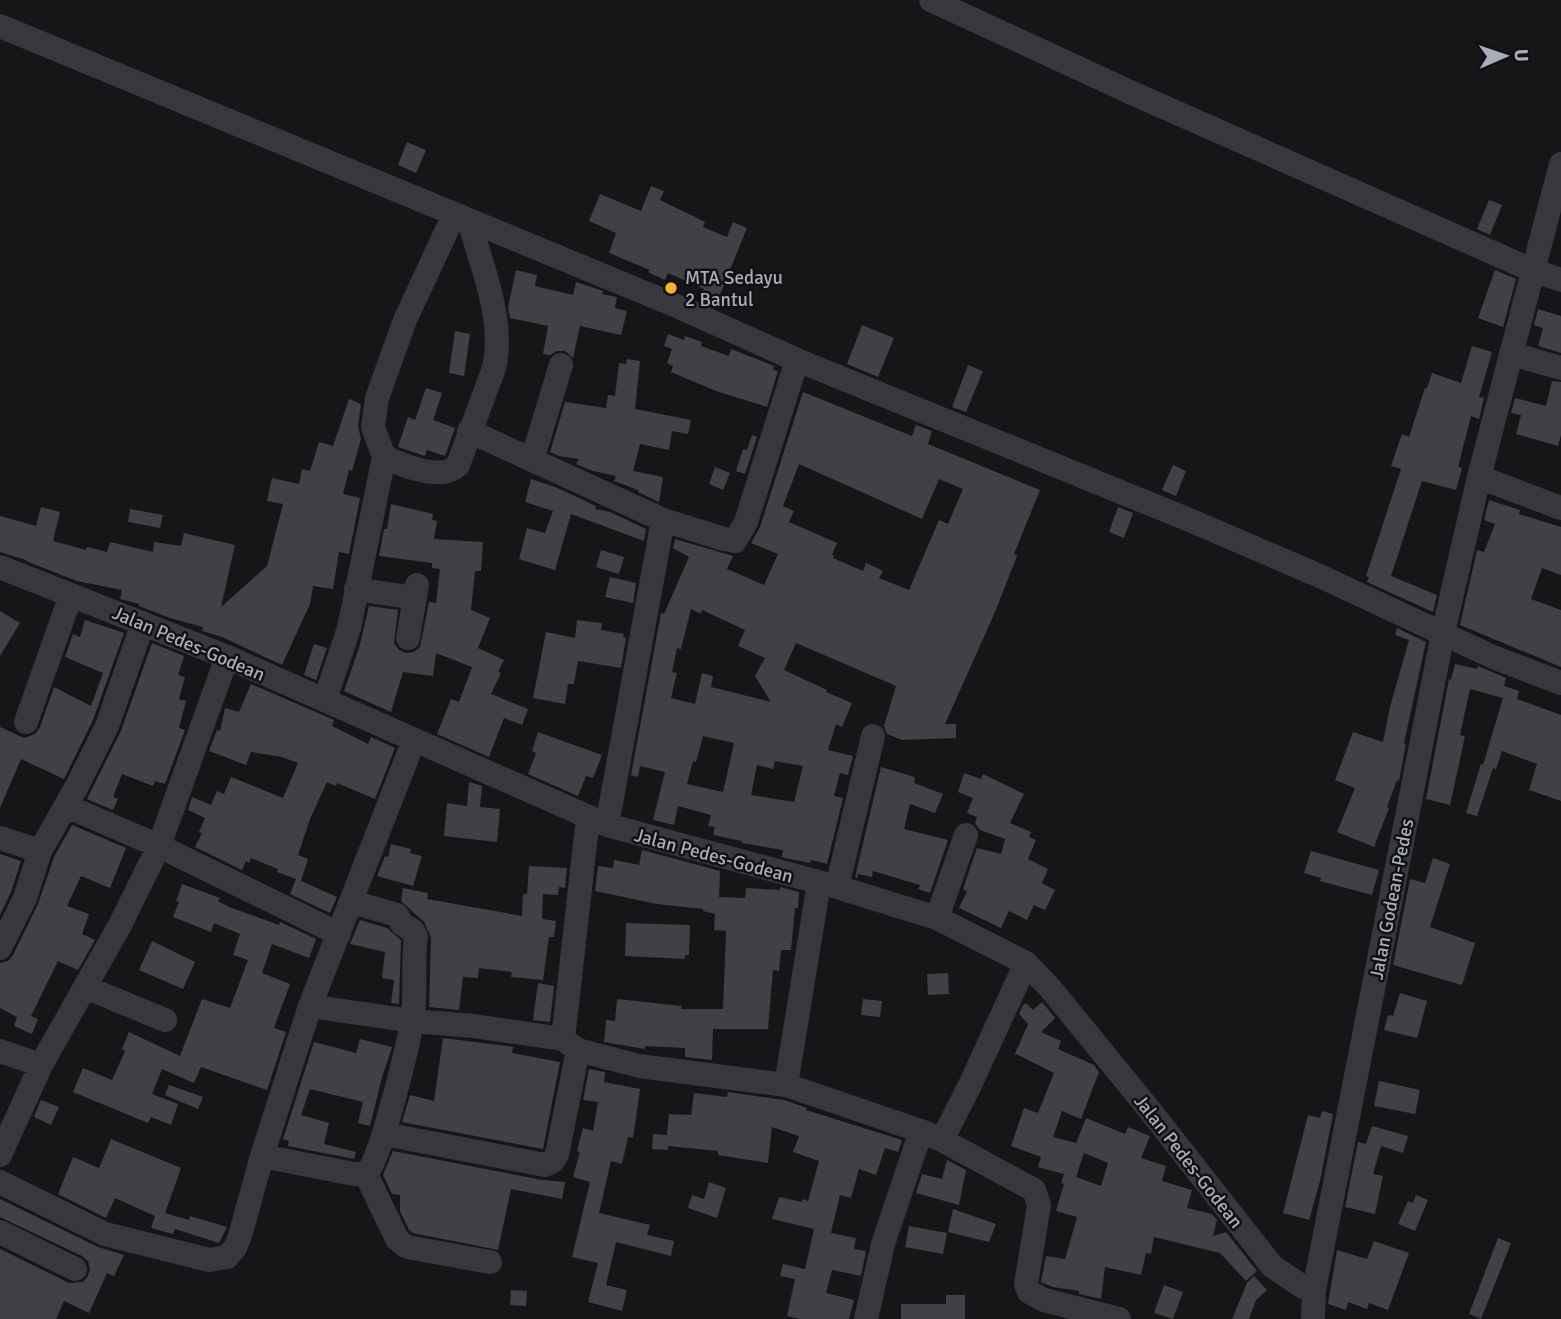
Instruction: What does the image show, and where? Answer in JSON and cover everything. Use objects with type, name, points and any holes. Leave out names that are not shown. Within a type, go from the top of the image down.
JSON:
[{"type":"street","points":[[931,0],[1132,93],[1561,281]]},
{"type":"street","points":[[0,26],[679,307],[797,360],[1187,519],[1322,577],[1493,657],[1561,683]]},
{"type":"street","name":"Jalan Godean-Pedes","points":[[1313,1319],[1314,1290],[1443,633],[1479,477],[1561,164]]},
{"type":"street","points":[[384,457],[405,466],[445,473],[458,465],[494,368],[498,339],[493,311],[466,220]]},
{"type":"street","points":[[325,700],[349,628],[384,457],[373,427],[377,398],[405,320],[466,220]]},
{"type":"street","points":[[1512,354],[1561,368]]},
{"type":"street","points":[[469,430],[663,520],[732,542],[738,539],[746,522],[797,360]]},
{"type":"street","points":[[532,460],[561,365]]},
{"type":"street","points":[[1479,477],[1561,508]]},
{"type":"street","points":[[384,1134],[545,1165],[554,1161],[598,822],[646,613],[663,520]]},
{"type":"street","name":"Jalan Pedes-Godean","points":[[0,567],[227,657],[598,822],[937,918],[1026,963],[1140,1097],[1272,1266],[1303,1287],[1314,1290]]},
{"type":"street","points":[[356,589],[416,592],[408,638]]},
{"type":"street","points":[[26,722],[71,595]]},
{"type":"street","points":[[0,948],[24,898],[40,851],[66,806],[117,702],[142,623]]},
{"type":"street","points":[[0,1155],[41,1066],[120,925],[159,846],[227,657]]},
{"type":"street","points":[[0,1182],[119,1239],[218,1260],[235,1248],[310,1006],[414,740]]},
{"type":"street","points":[[786,1085],[828,885],[872,744]]},
{"type":"street","points":[[66,806],[159,846],[339,934]]},
{"type":"street","points":[[937,918],[966,835]]},
{"type":"street","points":[[0,838],[40,851]]},
{"type":"street","points":[[262,1156],[354,1174],[366,1174],[373,1167],[384,1134],[412,1021],[415,932],[405,927],[397,915],[352,902]]},
{"type":"street","points":[[866,1319],[883,1244],[931,1136],[970,1085],[1026,963]]},
{"type":"street","points":[[85,987],[165,1020]]},
{"type":"street","points":[[310,1006],[412,1021],[474,1026],[570,1045],[639,1066],[786,1085],[931,1136],[1034,1190],[1039,1205],[1026,1284],[1028,1292],[1044,1300],[1119,1319]]},
{"type":"street","points":[[0,1051],[41,1066]]},
{"type":"street","points":[[366,1174],[397,1239],[407,1247],[490,1262]]},
{"type":"street","points":[[0,1232],[75,1269]]},
{"type":"building","points":[[407,142],[426,150],[416,173],[398,165]]},
{"type":"building","points":[[651,186],[664,191],[660,200],[705,222],[703,227],[727,237],[733,222],[747,228],[715,307],[699,300],[704,289],[668,273],[665,280],[648,272],[650,270],[609,253],[616,233],[589,221],[600,194],[641,211]]},
{"type":"building","points":[[1489,200],[1502,205],[1490,235],[1477,229]]},
{"type":"building","points":[[516,270],[537,275],[535,286],[573,295],[576,282],[603,291],[602,294],[617,297],[615,308],[627,311],[621,335],[580,326],[573,358],[565,351],[543,354],[548,326],[510,318],[508,307]]},
{"type":"building","points":[[1495,270],[1516,279],[1503,327],[1478,318]]},
{"type":"building","points":[[1538,309],[1561,316],[1561,353],[1538,346],[1543,328],[1534,325]]},
{"type":"building","points":[[862,325],[894,338],[878,377],[847,364]]},
{"type":"building","points":[[455,331],[470,334],[464,376],[449,373]]},
{"type":"building","points":[[668,334],[684,340],[685,336],[702,342],[701,346],[729,356],[731,349],[774,366],[773,370],[778,371],[767,407],[716,391],[671,372],[673,366],[667,363],[672,349],[664,346]]},
{"type":"building","points":[[1472,346],[1492,352],[1479,397],[1484,398],[1479,419],[1471,416],[1458,467],[1462,468],[1456,490],[1422,481],[1391,576],[1437,595],[1433,612],[1367,582],[1369,577],[1366,576],[1401,469],[1391,466],[1402,434],[1409,437],[1432,373],[1461,383]]},
{"type":"building","points":[[627,359],[640,361],[635,409],[691,420],[688,434],[672,431],[669,450],[640,444],[633,471],[663,477],[659,502],[614,481],[616,476],[576,464],[579,459],[550,452],[565,402],[606,408],[608,395],[615,396],[619,363],[626,364]]},
{"type":"building","points":[[968,365],[983,371],[966,412],[952,407]]},
{"type":"building","points":[[1552,381],[1561,382],[1561,435],[1558,446],[1516,434],[1521,415],[1511,413],[1515,398],[1546,406]]},
{"type":"building","points":[[426,388],[442,393],[433,420],[455,428],[445,456],[427,450],[425,456],[398,447],[408,417],[415,420]]},
{"type":"building","points":[[803,392],[912,436],[916,425],[932,431],[928,444],[1040,490],[1014,554],[1017,556],[995,612],[945,724],[956,724],[956,738],[902,740],[887,734],[884,726],[896,686],[796,643],[784,670],[852,703],[842,727],[836,724],[828,750],[853,756],[848,775],[840,773],[834,796],[843,798],[827,864],[785,858],[782,857],[783,850],[713,835],[715,827],[708,826],[711,815],[678,806],[674,825],[653,820],[665,772],[640,766],[638,777],[631,775],[661,613],[664,614],[689,557],[673,548],[675,539],[733,556],[727,569],[764,585],[778,554],[751,543],[760,527]],"holes":[[[799,464],[922,519],[939,479],[963,489],[948,524],[939,520],[909,590],[879,578],[883,571],[866,563],[863,571],[833,558],[837,543],[789,522],[794,511],[783,506]],[[691,609],[701,614],[702,610],[745,630],[738,646],[765,658],[755,676],[771,702],[711,687],[713,676],[702,673],[695,704],[671,698],[677,673],[672,672],[677,648],[681,649]],[[703,736],[734,743],[723,792],[687,784],[693,761],[696,762]],[[775,761],[803,766],[794,802],[751,795],[757,765],[773,769]]]},
{"type":"building","points":[[349,399],[361,404],[358,426],[361,439],[343,494],[360,498],[349,554],[339,552],[333,589],[313,586],[310,604],[282,665],[222,637],[202,631],[203,627],[120,599],[122,590],[77,581],[0,552],[0,516],[36,526],[41,507],[60,512],[53,541],[86,550],[87,547],[107,552],[110,542],[153,552],[154,542],[181,546],[184,533],[235,545],[221,607],[267,566],[283,504],[267,501],[272,478],[299,484],[302,469],[310,471],[319,442],[333,446]]},
{"type":"building","points":[[752,435],[757,437],[745,474],[736,471],[743,449],[747,450]]},
{"type":"building","points":[[1173,465],[1186,471],[1176,496],[1162,490]]},
{"type":"building","points":[[715,467],[730,473],[723,490],[709,484]]},
{"type":"building","points":[[531,479],[555,487],[596,506],[595,509],[610,512],[646,529],[644,541],[571,514],[555,570],[519,559],[527,528],[545,533],[553,511],[525,502]]},
{"type":"building","points":[[1489,500],[1520,510],[1519,514],[1561,527],[1561,575],[1542,568],[1531,599],[1561,610],[1561,667],[1460,625],[1477,550],[1484,552],[1495,524],[1484,520]]},
{"type":"building","points":[[391,504],[433,514],[432,520],[437,521],[434,539],[483,542],[481,571],[475,571],[471,610],[490,618],[478,648],[504,660],[491,694],[528,709],[522,725],[504,718],[489,757],[437,734],[451,699],[459,702],[472,667],[436,653],[433,676],[403,672],[391,712],[344,691],[359,648],[369,606],[398,610],[394,643],[399,650],[406,653],[414,652],[420,647],[429,602],[436,603],[440,569],[432,568],[432,563],[379,556]]},
{"type":"building","points":[[1118,507],[1133,513],[1124,538],[1109,532]]},
{"type":"building","points":[[130,509],[163,515],[160,528],[128,522]]},
{"type":"building","points":[[601,550],[624,557],[619,574],[596,567]]},
{"type":"building","points":[[610,577],[636,583],[633,603],[605,597]]},
{"type":"building","points":[[0,611],[20,623],[0,656]]},
{"type":"building","points":[[85,620],[124,633],[93,720],[64,779],[21,759],[0,808],[0,727],[24,738],[35,734],[54,687],[91,706],[103,673],[65,657],[73,634],[80,637]]},
{"type":"building","points":[[577,620],[602,623],[601,630],[624,634],[623,637],[626,638],[621,668],[578,661],[574,684],[568,684],[565,704],[533,698],[546,632],[575,638]]},
{"type":"building","points":[[1397,628],[1426,642],[1404,743],[1406,744],[1399,781],[1397,780],[1374,847],[1337,832],[1355,788],[1335,780],[1353,732],[1383,742],[1409,640],[1395,635]]},
{"type":"building","points":[[152,643],[184,656],[178,675],[185,677],[179,699],[186,701],[179,728],[185,730],[165,784],[155,781],[153,786],[122,774],[113,797],[118,799],[113,810],[87,799],[121,731]]},
{"type":"building","points":[[314,644],[327,648],[316,680],[304,675]]},
{"type":"building","points":[[1455,664],[1477,669],[1478,666],[1506,678],[1504,686],[1519,691],[1517,699],[1561,715],[1561,801],[1529,790],[1537,764],[1502,751],[1496,769],[1483,765],[1503,698],[1470,689],[1460,735],[1465,736],[1450,805],[1426,799],[1449,679],[1451,680]]},
{"type":"building","points":[[251,684],[334,720],[332,726],[368,744],[371,737],[395,748],[375,799],[337,783],[336,786],[327,782],[310,819],[298,855],[308,859],[301,881],[337,897],[330,913],[290,894],[296,879],[277,872],[278,869],[251,858],[249,863],[246,861],[242,870],[195,847],[205,818],[188,810],[192,797],[211,805],[217,791],[224,794],[231,777],[283,798],[298,763],[282,757],[251,752],[246,765],[209,751],[217,730],[220,731],[225,708],[239,712]]},
{"type":"building","points":[[538,732],[602,755],[593,778],[586,776],[578,796],[528,774],[536,753],[532,751]]},
{"type":"building","points":[[1481,764],[1493,768],[1477,816],[1466,813]]},
{"type":"building","points":[[881,767],[915,777],[914,783],[943,794],[935,813],[910,804],[904,829],[948,840],[930,893],[918,889],[920,885],[873,871],[872,877],[858,874],[857,878],[855,877]]},
{"type":"building","points":[[964,773],[981,779],[983,774],[1024,794],[1010,823],[1031,832],[1029,837],[1036,840],[1028,859],[1048,869],[1042,883],[1055,890],[1045,910],[1034,905],[1027,920],[1009,911],[1001,928],[959,908],[967,892],[963,889],[977,848],[1001,854],[1005,839],[980,830],[975,823],[977,817],[967,813],[973,798],[958,792]]},
{"type":"building","points":[[469,782],[482,786],[480,807],[500,809],[497,842],[444,836],[447,803],[467,806]]},
{"type":"building","points":[[72,825],[126,848],[110,888],[81,876],[67,906],[89,914],[82,934],[95,940],[78,970],[58,961],[31,1016],[38,1019],[32,1034],[14,1026],[17,1017],[0,1008],[0,963],[8,961],[13,955],[38,904],[54,857]]},
{"type":"building","points":[[391,844],[411,849],[410,853],[422,856],[413,886],[377,876],[385,856],[388,857]]},
{"type":"building","points":[[642,850],[720,871],[719,897],[745,898],[746,888],[780,890],[780,887],[799,892],[791,950],[781,950],[779,971],[773,970],[768,1029],[713,1029],[712,1060],[685,1057],[685,1048],[645,1046],[645,1049],[604,1042],[606,1020],[615,1021],[617,999],[682,1006],[681,1009],[723,1009],[726,931],[714,930],[715,914],[703,909],[657,904],[595,891],[598,866],[613,868],[614,860],[639,865]]},
{"type":"building","points":[[1311,851],[1379,870],[1372,895],[1320,881],[1321,878],[1304,873]]},
{"type":"building","points":[[0,854],[21,861],[0,915]]},
{"type":"building","points":[[1433,858],[1450,864],[1430,927],[1475,943],[1462,985],[1393,965],[1410,879],[1425,883]]},
{"type":"building","points":[[529,866],[567,868],[565,888],[559,887],[558,895],[543,894],[542,919],[556,921],[554,937],[549,937],[543,980],[511,977],[512,972],[479,968],[478,978],[463,977],[459,1010],[429,1007],[431,937],[424,922],[401,901],[403,888],[428,893],[427,899],[522,916]]},
{"type":"building","points":[[182,884],[220,898],[218,901],[229,907],[279,925],[280,922],[316,939],[309,958],[272,944],[262,973],[290,984],[274,1028],[286,1032],[267,1090],[201,1067],[194,1083],[162,1069],[152,1094],[178,1104],[171,1125],[151,1117],[148,1123],[73,1092],[83,1068],[112,1080],[125,1051],[122,1049],[129,1032],[180,1056],[202,999],[230,1008],[248,960],[233,955],[240,934],[214,923],[211,932],[173,917]]},
{"type":"building","points":[[360,920],[387,928],[401,940],[399,1004],[391,1003],[394,980],[382,978],[385,952],[350,944]]},
{"type":"building","points":[[626,923],[690,925],[689,955],[685,955],[685,959],[625,956]]},
{"type":"building","points":[[152,941],[195,962],[183,989],[139,970]]},
{"type":"building","points":[[948,973],[949,994],[928,995],[927,974]]},
{"type":"building","points":[[538,983],[554,986],[550,1022],[533,1020]]},
{"type":"building","points":[[1400,993],[1427,1001],[1417,1038],[1384,1030],[1388,1015],[1393,1016]]},
{"type":"building","points":[[863,999],[882,1001],[880,1017],[861,1015]]},
{"type":"building","points":[[1042,1002],[1055,1018],[1041,1032],[1061,1041],[1058,1049],[1094,1065],[1099,1072],[1081,1119],[1062,1111],[1053,1137],[1076,1143],[1086,1118],[1125,1134],[1128,1127],[1150,1136],[1141,1158],[1166,1166],[1162,1181],[1192,1190],[1187,1208],[1212,1214],[1217,1220],[1213,1236],[1226,1232],[1257,1271],[1246,1281],[1220,1253],[1154,1237],[1151,1254],[1146,1253],[1141,1275],[1105,1267],[1101,1299],[1041,1282],[1046,1256],[1065,1259],[1077,1217],[1056,1211],[1064,1184],[1061,1183],[1064,1174],[1038,1167],[1041,1157],[1011,1146],[1024,1108],[1038,1113],[1054,1073],[1016,1054],[1014,1056],[1028,1024],[1019,1014],[1026,1003],[1033,1010]],"holes":[[[1084,1153],[1108,1163],[1101,1186],[1076,1177]]]},
{"type":"building","points":[[443,1038],[513,1047],[512,1053],[560,1062],[543,1149],[402,1122],[410,1095],[434,1101]]},
{"type":"building","points":[[360,1039],[392,1047],[370,1126],[358,1123],[363,1102],[310,1089],[301,1115],[329,1123],[324,1144],[356,1152],[354,1159],[288,1146],[289,1141],[283,1139],[314,1042],[356,1053]]},
{"type":"building","points":[[589,1069],[605,1072],[604,1082],[640,1089],[633,1138],[628,1137],[622,1164],[611,1161],[599,1213],[650,1225],[647,1235],[674,1241],[671,1256],[616,1242],[606,1285],[627,1290],[622,1311],[588,1302],[598,1263],[572,1257],[590,1182],[573,1177],[580,1152],[577,1151],[583,1128],[593,1131],[598,1102],[583,1100]]},
{"type":"building","points":[[1379,1081],[1420,1090],[1415,1114],[1374,1106]]},
{"type":"building","points":[[169,1085],[203,1097],[198,1109],[165,1095]]},
{"type":"building","points":[[728,1092],[784,1100],[807,1108],[806,1110],[902,1140],[898,1152],[885,1148],[876,1175],[859,1169],[851,1198],[840,1195],[831,1233],[856,1238],[854,1249],[866,1251],[861,1276],[832,1270],[826,1293],[854,1300],[849,1319],[800,1319],[787,1316],[795,1279],[780,1276],[783,1264],[805,1269],[814,1229],[772,1219],[779,1197],[808,1201],[819,1161],[793,1152],[799,1136],[772,1127],[768,1163],[718,1155],[718,1151],[668,1146],[668,1150],[652,1149],[653,1134],[667,1135],[669,1114],[691,1115],[694,1093],[727,1097]]},
{"type":"building","points":[[41,1100],[59,1107],[51,1125],[34,1117]]},
{"type":"building","points":[[1322,1111],[1333,1114],[1320,1181],[1309,1220],[1283,1213],[1308,1115],[1320,1118]]},
{"type":"building","points":[[1372,1126],[1408,1136],[1403,1153],[1381,1146],[1373,1174],[1383,1176],[1375,1214],[1345,1207],[1358,1142],[1366,1144]]},
{"type":"building","points":[[111,1139],[181,1168],[165,1213],[189,1220],[190,1216],[227,1227],[219,1243],[175,1229],[173,1234],[151,1228],[155,1216],[115,1198],[106,1218],[58,1194],[73,1157],[99,1168]]},
{"type":"building","points":[[393,1151],[542,1180],[565,1182],[562,1199],[511,1189],[498,1250],[413,1233],[400,1211],[400,1195],[392,1194],[383,1175]]},
{"type":"building","points":[[947,1160],[966,1170],[959,1205],[916,1193],[922,1174],[942,1179]]},
{"type":"building","points":[[709,1182],[726,1188],[717,1218],[688,1208],[692,1195],[704,1199]]},
{"type":"building","points":[[1416,1195],[1428,1200],[1415,1231],[1398,1224],[1408,1201],[1413,1203]]},
{"type":"building","points":[[0,1199],[98,1247],[124,1255],[114,1276],[107,1273],[89,1313],[64,1301],[56,1319],[0,1319],[0,1249],[69,1283],[83,1282],[90,1269],[88,1261],[82,1256],[0,1217]]},
{"type":"building","points":[[953,1209],[996,1224],[989,1242],[948,1232]]},
{"type":"building","points":[[909,1226],[947,1233],[943,1254],[905,1247]]},
{"type":"building","points":[[1498,1238],[1511,1243],[1481,1319],[1469,1314]]},
{"type":"building","points":[[1374,1241],[1409,1253],[1388,1310],[1369,1303],[1367,1309],[1348,1302],[1346,1310],[1328,1304],[1337,1250],[1367,1259]]},
{"type":"building","points":[[1254,1276],[1267,1290],[1256,1300],[1249,1319],[1232,1319],[1247,1283]]},
{"type":"building","points":[[1164,1285],[1183,1292],[1173,1319],[1154,1313]]},
{"type":"building","points":[[511,1290],[527,1291],[526,1306],[510,1305]]},
{"type":"building","points":[[946,1295],[965,1295],[965,1319],[901,1319],[901,1304],[946,1304]]},
{"type":"place","name":"MTA Sedayu 2 Bantul","points":[[671,288]]}]
